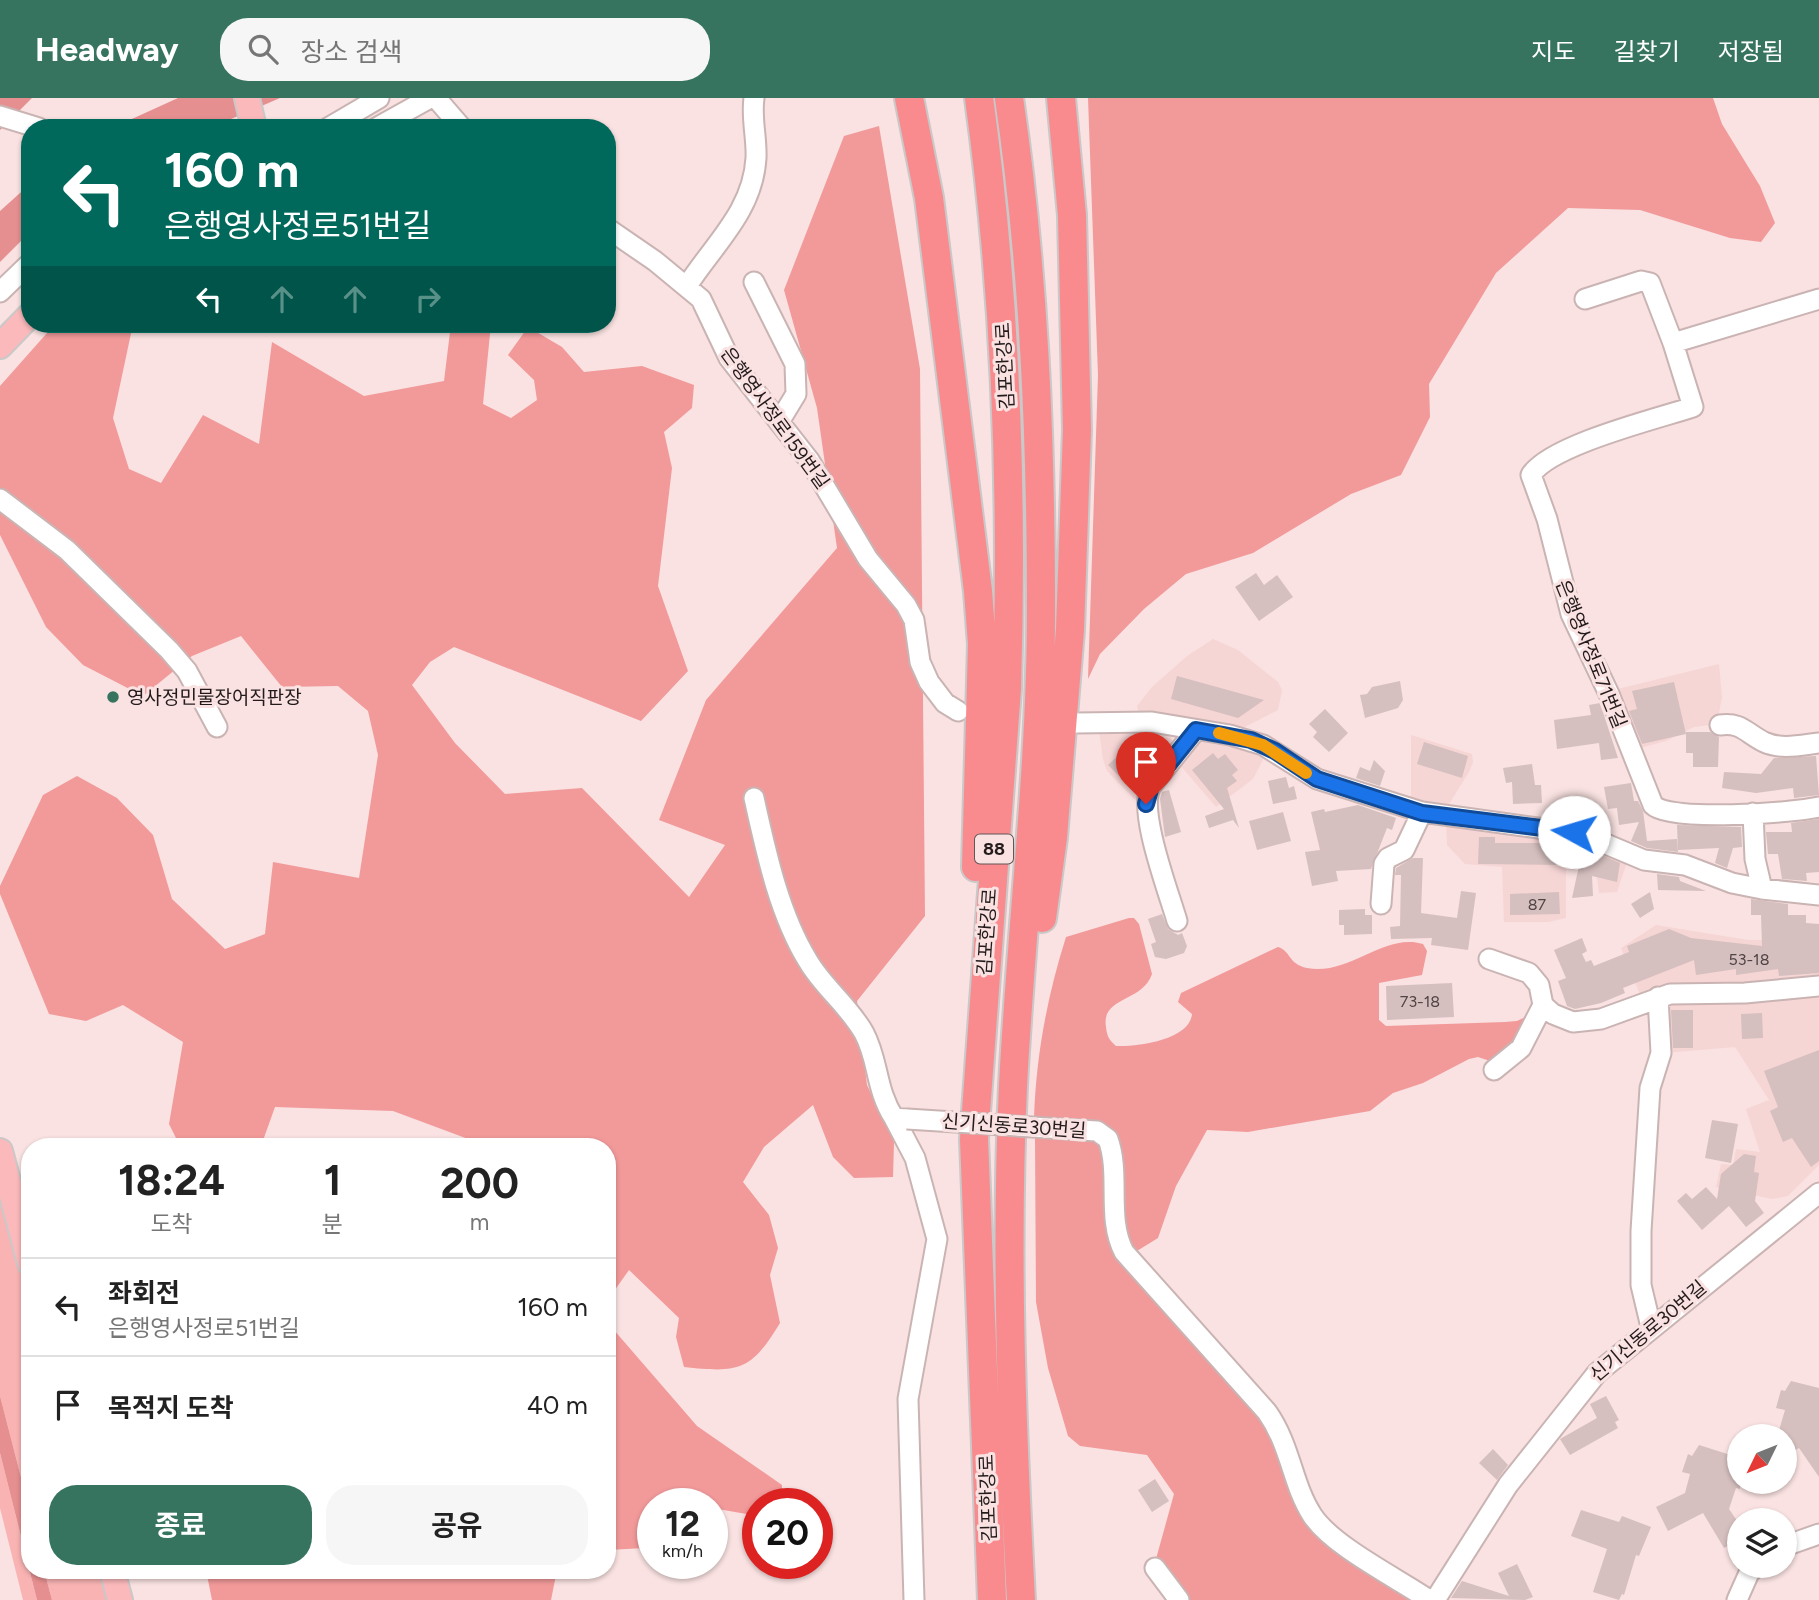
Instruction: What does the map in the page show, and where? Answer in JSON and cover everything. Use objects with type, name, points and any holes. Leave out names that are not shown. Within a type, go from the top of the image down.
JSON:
[{"type":"highway","points":[[909,98],[929,198],[978,591],[982,644],[975,859],[985,956]]},
{"type":"highway","name":"김포한강로","points":[[979,98],[1002,315],[1007,419],[1009,613],[1007,688],[985,956],[974,1139],[992,1600]]},
{"type":"highway","name":"김포한강로","points":[[1009,98],[1034,328],[1041,612],[1030,844],[1013,1087],[1009,1311],[1021,1600]]},
{"type":"highway","points":[[1013,1087],[1039,947],[1053,837],[1070,630],[1077,430],[1075,275],[1061,98]]},
{"type":"main road","points":[[0,346],[21,324]]},
{"type":"main road","points":[[0,1151],[21,1229]]},
{"type":"main road","points":[[114,1579],[120,1600]]},
{"type":"street","points":[[343,119],[379,98]]},
{"type":"street","points":[[392,119],[430,98]]},
{"type":"street","points":[[436,98],[455,119]]},
{"type":"street","points":[[687,286],[732,227],[746,200],[756,157],[754,98]]},
{"type":"street","points":[[0,116],[21,122]]},
{"type":"street","name":"은행영사정로159번길","points":[[616,235],[687,286],[708,310],[729,358],[809,460],[869,559],[906,606],[916,633],[920,662],[929,682],[945,704],[958,710]]},
{"type":"street","points":[[0,292],[21,272]]},
{"type":"street","name":"은행영사정로71번길","points":[[1585,299],[1647,281],[1658,297],[1693,407],[1558,454],[1537,466],[1531,475],[1547,519],[1571,614],[1609,694],[1653,805],[1671,814],[1753,813],[1819,807]]},
{"type":"street","points":[[754,282],[795,364],[796,394],[779,422]]},
{"type":"street","points":[[1673,343],[1819,299]]},
{"type":"street","points":[[0,499],[67,550],[169,650],[187,671],[218,727]]},
{"type":"street","points":[[1076,723],[1152,722],[1251,740],[1275,751],[1317,779],[1422,813],[1583,834],[1644,860],[1685,865],[1732,883],[1819,895]]},
{"type":"street","points":[[1720,725],[1733,723],[1744,727],[1764,742],[1778,746],[1819,743]]},
{"type":"street","points":[[1177,921],[1155,842],[1147,797],[1151,786],[1196,730]]},
{"type":"street","points":[[754,799],[762,838],[800,948],[818,977],[863,1031],[875,1065],[878,1086],[901,1118],[937,1239],[908,1399],[914,1600]]},
{"type":"street","points":[[1381,904],[1384,863],[1388,858],[1405,850],[1422,813]]},
{"type":"street","points":[[1753,813],[1755,859],[1762,889]]},
{"type":"street","points":[[1489,959],[1529,973],[1539,985],[1543,1005],[1521,1048],[1494,1070]]},
{"type":"street","points":[[1543,1005],[1561,1019],[1587,1023],[1658,997],[1819,986]]},
{"type":"street","points":[[1651,1327],[1641,1285],[1641,1231],[1650,1088],[1661,1053],[1658,997]]},
{"type":"street","name":"신기신동로30번길","points":[[901,1118],[1080,1130],[1103,1134],[1111,1146],[1116,1230],[1124,1252],[1267,1412],[1285,1441],[1313,1516],[1336,1539],[1429,1600]]},
{"type":"street","name":"신기신동로30번길","points":[[1435,1600],[1484,1521],[1562,1414],[1597,1373],[1819,1193]]},
{"type":"street","points":[[1797,1542],[1819,1534]]},
{"type":"street","points":[[1155,1568],[1179,1600]]},
{"type":"street","points":[[1737,1600],[1747,1578]]},
{"type":"shaded area","points":[[0,98],[32,98],[0,130]]},
{"type":"shaded area","points":[[178,98],[280,98],[231,119],[132,119]]},
{"type":"shaded area","points":[[1088,98],[1713,98],[1722,124],[1760,186],[1775,223],[1761,242],[1730,238],[1640,210],[1568,208],[1496,273],[1429,384],[1430,417],[1401,475],[1351,494],[1253,553],[1186,574],[1144,609],[1100,654],[1088,679],[1098,375]]},
{"type":"shaded area","points":[[879,126],[920,369],[925,916],[857,1001],[867,1085],[894,1142],[893,1177],[854,1178],[833,1157],[813,1105],[764,1147],[743,1182],[769,1215],[778,1248],[770,1275],[780,1323],[760,1351],[742,1365],[718,1369],[684,1367],[676,1337],[679,1318],[629,1270],[616,1288],[616,1138],[466,1138],[393,1111],[275,1107],[264,1138],[176,1138],[169,1124],[183,1042],[123,1005],[86,1021],[49,1014],[0,894],[0,886],[43,795],[77,776],[117,798],[153,835],[172,899],[225,949],[265,934],[273,862],[359,878],[378,755],[368,711],[338,686],[282,687],[241,636],[192,656],[143,696],[83,665],[46,627],[0,535],[0,386],[47,333],[131,333],[113,418],[129,469],[161,483],[203,415],[259,444],[272,342],[364,396],[444,381],[450,333],[490,333],[483,404],[511,418],[537,400],[534,380],[508,355],[524,333],[538,333],[562,347],[584,372],[642,366],[694,385],[692,408],[664,432],[672,468],[658,586],[688,671],[641,721],[454,647],[430,662],[412,685],[455,743],[505,794],[582,788],[689,897],[725,845],[659,820],[706,700],[837,548],[817,408],[784,290],[844,136]]},
{"type":"shaded area","points":[[21,192],[21,241],[0,262],[0,211]]},
{"type":"shaded area","points":[[1213,639],[1238,650],[1278,682],[1282,690],[1278,710],[1235,732],[1139,716],[1137,706],[1152,687],[1187,656]]},
{"type":"shaded area","points":[[1719,664],[1722,697],[1717,724],[1694,727],[1666,741],[1633,750],[1614,690]]},
{"type":"shaded area","points":[[1126,728],[1168,734],[1175,744],[1135,800],[1107,771],[1099,730]]},
{"type":"shaded area","points":[[1411,735],[1472,754],[1473,762],[1469,772],[1443,814],[1411,806]]},
{"type":"shaded area","points":[[1204,738],[1267,752],[1253,779],[1216,807],[1179,764]]},
{"type":"shaded area","points":[[1446,822],[1562,837],[1628,859],[1617,892],[1599,893],[1596,870],[1566,868],[1566,918],[1548,922],[1504,922],[1502,867],[1465,864],[1447,845]]},
{"type":"shaded area","points":[[1134,918],[1139,924],[1152,974],[1140,990],[1116,1004],[1106,1017],[1106,1030],[1116,1046],[1149,1043],[1173,1036],[1189,1023],[1192,1014],[1178,1002],[1181,993],[1278,947],[1301,966],[1323,969],[1338,966],[1394,944],[1423,944],[1427,951],[1422,975],[1379,983],[1379,1020],[1386,1026],[1517,1021],[1536,1012],[1499,1064],[1478,1057],[1469,1059],[1423,1083],[1393,1093],[1370,1111],[1248,1132],[1207,1130],[1176,1186],[1158,1238],[1132,1254],[1125,1242],[1116,1141],[1034,1119],[1044,1027],[1066,937]]},
{"type":"shaded area","points":[[1656,925],[1748,940],[1819,940],[1819,980],[1641,997],[1621,948]]},
{"type":"shaded area","points":[[1819,993],[1819,1165],[1788,1196],[1772,1199],[1716,1187],[1721,1164],[1733,1165],[1736,1149],[1760,1152],[1746,1109],[1769,1100],[1735,1047],[1665,1053],[1663,1001]]},
{"type":"shaded area","points":[[1035,1137],[1089,1138],[1105,1146],[1110,1227],[1270,1425],[1297,1494],[1414,1600],[1185,1600],[1156,1559],[1174,1494],[1147,1455],[1080,1446],[1068,1436],[1048,1368],[1036,1302]]},
{"type":"shaded area","points":[[0,1194],[21,1272],[21,1477],[0,1396]]},
{"type":"shaded area","points":[[616,1332],[697,1426],[782,1485],[782,1488],[742,1488],[742,1513],[728,1511],[728,1488],[637,1488],[637,1548],[616,1550]]},
{"type":"shaded area","points":[[0,1396],[21,1477],[21,1536],[0,1453]]},
{"type":"shaded area","points":[[0,1453],[21,1536],[21,1579],[32,1579],[37,1600],[23,1600],[0,1508]]},
{"type":"shaded area","points":[[32,1579],[46,1579],[52,1600],[37,1600]]},
{"type":"shaded area","points":[[46,1579],[106,1579],[112,1600],[52,1600]]},
{"type":"shaded area","points":[[208,1579],[555,1579],[551,1600],[212,1600]]},
{"type":"building","points":[[1256,573],[1264,585],[1277,575],[1293,597],[1259,621],[1235,587]]},
{"type":"building","points":[[1177,676],[1264,700],[1238,718],[1171,699]]},
{"type":"building","points":[[1400,681],[1403,700],[1398,708],[1365,718],[1360,695],[1367,694],[1372,687]]},
{"type":"building","points":[[1674,682],[1686,734],[1642,744],[1629,711],[1637,709],[1632,691]]},
{"type":"building","points":[[1600,703],[1618,758],[1601,760],[1599,743],[1557,749],[1554,720],[1591,715],[1589,705]]},
{"type":"building","points":[[1325,709],[1348,733],[1329,752],[1313,737],[1317,732],[1309,724]]},
{"type":"building","points":[[1686,732],[1710,732],[1719,737],[1718,767],[1693,767],[1693,753],[1686,753]]},
{"type":"building","points":[[1155,740],[1164,750],[1133,790],[1108,765],[1127,747],[1137,757]]},
{"type":"building","points":[[1424,742],[1468,756],[1462,778],[1417,764]]},
{"type":"building","points":[[1213,753],[1218,759],[1225,754],[1238,770],[1232,775],[1237,781],[1227,788],[1239,828],[1233,820],[1209,828],[1205,816],[1224,809],[1192,770]]},
{"type":"building","points":[[1816,756],[1819,795],[1794,798],[1793,788],[1756,793],[1722,788],[1724,772],[1761,774],[1774,758]]},
{"type":"building","points":[[1374,760],[1385,771],[1380,786],[1356,778],[1360,767],[1370,771]]},
{"type":"building","points":[[1532,764],[1535,785],[1541,785],[1542,803],[1513,804],[1512,782],[1506,783],[1503,768]]},
{"type":"building","points":[[1286,777],[1289,788],[1294,786],[1297,799],[1273,804],[1268,781]]},
{"type":"building","points":[[1631,783],[1634,801],[1638,801],[1643,811],[1647,841],[1677,839],[1678,852],[1647,848],[1631,841],[1639,822],[1619,825],[1617,808],[1608,809],[1604,787]]},
{"type":"building","points":[[1169,790],[1181,832],[1165,837],[1160,799],[1162,792]]},
{"type":"building","points":[[1358,805],[1396,818],[1392,830],[1387,828],[1371,869],[1336,871],[1338,881],[1312,886],[1305,852],[1320,850],[1311,812]]},
{"type":"building","points":[[1283,812],[1291,841],[1257,850],[1249,821]]},
{"type":"building","points":[[1819,819],[1819,872],[1806,873],[1807,881],[1782,879],[1778,854],[1768,854],[1766,832],[1792,832],[1791,823]]},
{"type":"building","points":[[1677,825],[1741,827],[1742,847],[1733,848],[1727,868],[1715,863],[1719,848],[1678,850]]},
{"type":"building","points":[[1479,837],[1495,837],[1495,843],[1558,843],[1559,865],[1478,864]]},
{"type":"building","points":[[1583,847],[1620,863],[1617,882],[1592,876],[1593,896],[1572,898]]},
{"type":"building","points":[[1413,858],[1423,858],[1421,913],[1457,918],[1461,891],[1476,893],[1468,950],[1431,945],[1432,938],[1391,939],[1390,927],[1400,926],[1401,875],[1395,875],[1396,868]]},
{"type":"building","points":[[1657,874],[1679,877],[1680,881],[1706,891],[1658,890]]},
{"type":"building","points":[[1559,892],[1560,914],[1510,915],[1510,894]]},
{"type":"building","points":[[1650,892],[1654,909],[1640,918],[1631,904]]},
{"type":"building","points":[[1751,899],[1788,904],[1788,915],[1806,915],[1806,923],[1819,924],[1819,973],[1779,976],[1778,969],[1736,975],[1736,969],[1696,975],[1694,960],[1623,988],[1625,993],[1601,1003],[1575,1009],[1567,1006],[1558,981],[1566,978],[1554,950],[1582,938],[1587,951],[1582,954],[1586,962],[1591,960],[1594,966],[1629,952],[1627,946],[1669,929],[1691,938],[1762,946],[1761,915],[1751,915]]},
{"type":"building","points":[[1365,909],[1365,915],[1372,915],[1372,934],[1344,935],[1344,925],[1339,925],[1339,910]]},
{"type":"building","points":[[1162,914],[1168,929],[1178,935],[1182,933],[1187,946],[1184,953],[1166,959],[1155,957],[1151,944],[1156,942],[1148,919]]},
{"type":"building","points":[[1452,983],[1454,1017],[1387,1020],[1386,986]]},
{"type":"building","points":[[1671,1010],[1693,1010],[1693,1048],[1673,1048]]},
{"type":"building","points":[[1762,1013],[1763,1038],[1742,1039],[1741,1014]]},
{"type":"building","points":[[1819,1050],[1819,1161],[1811,1167],[1792,1138],[1783,1142],[1770,1111],[1778,1107],[1764,1071]]},
{"type":"building","points":[[1712,1120],[1738,1124],[1731,1163],[1705,1158]]},
{"type":"building","points":[[1744,1154],[1756,1156],[1754,1172],[1759,1173],[1755,1201],[1764,1213],[1746,1227],[1729,1206],[1702,1230],[1677,1201],[1686,1193],[1692,1199],[1706,1187],[1717,1199],[1721,1174]]},
{"type":"building","points":[[1791,1381],[1819,1388],[1819,1477],[1799,1448],[1797,1449],[1797,1424],[1781,1424],[1785,1410],[1776,1408],[1781,1390],[1785,1391]]},
{"type":"building","points":[[1606,1396],[1619,1420],[1615,1422],[1618,1428],[1570,1455],[1560,1439],[1597,1418],[1590,1404]]},
{"type":"building","points":[[1699,1445],[1727,1454],[1727,1494],[1734,1494],[1727,1508],[1727,1546],[1724,1548],[1703,1513],[1668,1531],[1656,1507],[1685,1493],[1690,1474],[1682,1472],[1688,1454],[1692,1456]]},
{"type":"building","points":[[1493,1449],[1508,1465],[1497,1480],[1479,1463]]},
{"type":"building","points":[[1155,1479],[1169,1501],[1152,1512],[1138,1490]]},
{"type":"building","points":[[1581,1510],[1619,1522],[1622,1516],[1651,1527],[1639,1556],[1636,1555],[1624,1595],[1622,1594],[1619,1600],[1593,1592],[1607,1549],[1571,1536]]},
{"type":"building","points":[[1517,1564],[1533,1597],[1525,1600],[1451,1598],[1462,1581],[1509,1596],[1498,1573]]},
{"type":"slow traffic","points":[[1219,733],[1263,745],[1306,773]]},
{"type":"place","name":"영사정민물장어직판장","points":[[113,697]]},
{"type":"route","points":[[1146,804],[1151,786],[1196,730],[1251,740],[1275,751],[1317,779],[1422,813],[1574,832]]}]
